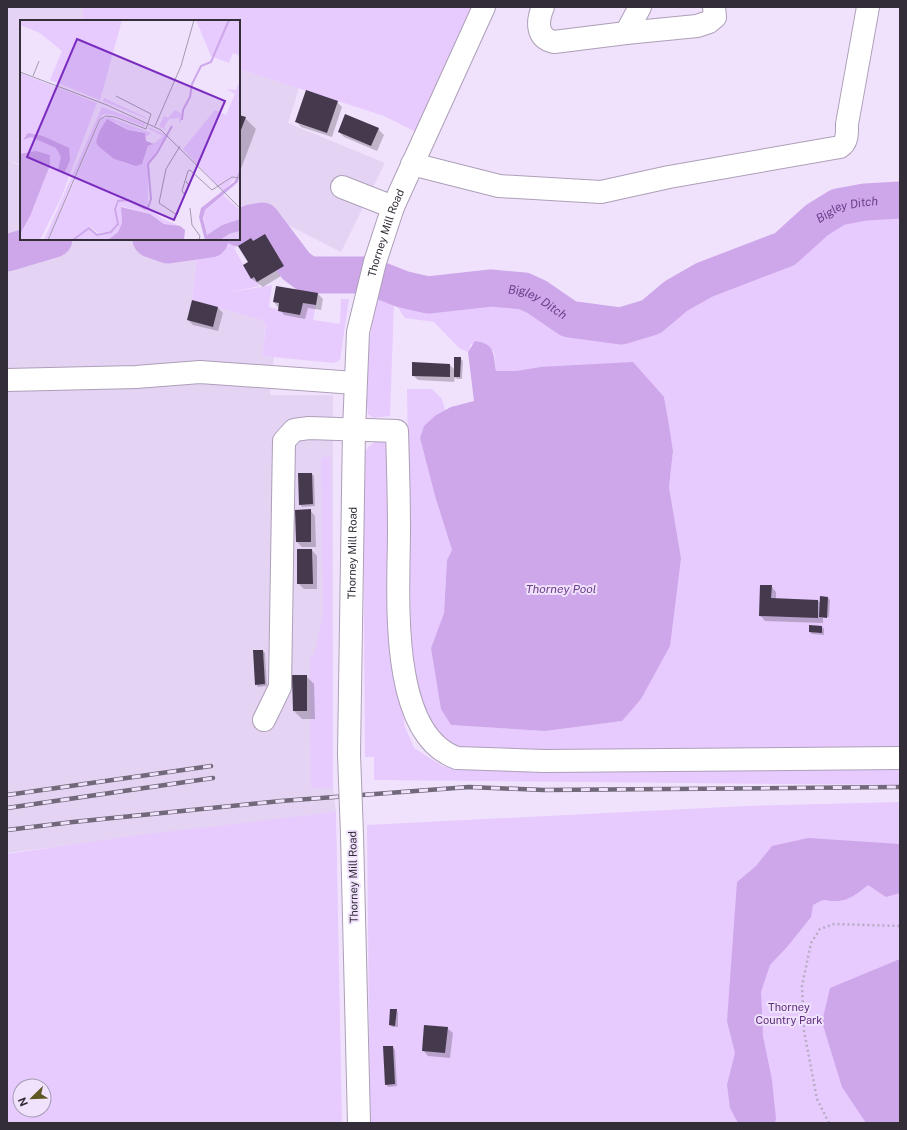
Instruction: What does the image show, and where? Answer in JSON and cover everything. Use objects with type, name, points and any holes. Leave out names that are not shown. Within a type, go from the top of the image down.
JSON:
[{"type":"street","name":"Thorney Mill Road","points":[[359,1123],[349,754],[355,383],[358,332],[375,262],[393,208],[484,7]]},
{"type":"street","points":[[544,7],[539,17],[538,25],[541,35],[547,40],[554,42],[702,25],[715,17],[714,7]]},
{"type":"street","points":[[626,33],[640,7]]},
{"type":"street","points":[[412,164],[499,186],[601,192],[669,177],[840,147],[845,143],[846,139],[847,124],[868,7]]},
{"type":"street","points":[[342,187],[393,208]]},
{"type":"street","points":[[7,380],[136,377],[200,372],[355,383]]},
{"type":"street","points":[[264,720],[280,687],[284,441],[294,430],[302,429],[397,431],[398,596],[402,667],[413,711],[430,739],[448,755],[457,758],[544,761],[900,758]]},
{"type":"path","points":[[829,1123],[817,1099],[804,1031],[802,986],[811,943],[820,929],[834,924],[900,926]]},
{"type":"shaded area","points":[[7,7],[83,7],[82,20],[20,20],[20,164],[10,161],[20,166],[20,240],[199,240],[192,300],[256,316],[266,323],[262,356],[274,357],[270,395],[333,395],[333,787],[336,812],[7,853]]},
{"type":"shaded area","points":[[240,69],[299,88],[288,123],[385,163],[341,252],[268,215],[240,218]]},
{"type":"green space","points":[[83,7],[478,7],[422,135],[384,116],[240,69],[240,20],[82,20]]},
{"type":"green space","points":[[900,205],[900,751],[457,755],[444,743],[434,730],[421,703],[417,689],[411,640],[407,389],[432,389],[442,399],[445,410],[436,415],[420,438],[435,496],[452,550],[447,560],[444,613],[431,648],[451,725],[545,731],[622,721],[681,558],[669,487],[673,451],[664,397],[540,367],[516,371],[496,371],[494,351],[471,344],[468,352],[459,348],[434,322],[405,318],[394,302],[390,416],[373,418],[368,414],[366,383],[368,350],[380,286],[424,301],[451,295],[490,292],[521,296],[538,302],[561,319],[579,326],[605,317],[626,320],[659,311],[674,299],[678,303],[708,284],[782,255],[789,251],[809,233],[853,210],[870,208],[888,209]]},
{"type":"green space","points":[[252,228],[265,234],[253,241],[251,238],[234,248],[251,279],[254,277],[259,286],[226,293],[272,285],[269,307],[300,315],[303,303],[316,305],[313,320],[340,324],[341,299],[349,299],[340,360],[334,363],[262,356],[266,326],[262,320],[192,300],[198,247],[212,247],[227,240],[240,240],[240,232]]},
{"type":"green space","points":[[378,440],[383,440],[388,445],[397,682],[405,727],[414,748],[444,767],[900,764],[900,785],[374,780],[374,757],[365,757],[363,457],[368,447]]},
{"type":"green space","points":[[321,457],[331,457],[333,787],[311,788],[310,658],[315,653],[323,612]]},
{"type":"green space","name":"Thorney Country Park","points":[[900,802],[900,1123],[370,1123],[367,825],[746,806]]},
{"type":"green space","points":[[336,812],[342,1123],[7,1123],[7,854],[140,835]]},
{"type":"water","points":[[261,219],[274,231],[297,261],[311,270],[354,271],[351,283],[335,279],[316,278],[299,273],[283,256],[264,229],[257,227],[240,232],[240,225]]},
{"type":"water","points":[[199,240],[228,240],[222,244],[211,247],[198,247]]},
{"type":"water","name":"Thorney Pool","points":[[475,341],[482,342],[490,347],[494,355],[496,371],[516,371],[540,367],[633,362],[664,397],[673,451],[669,487],[681,558],[670,646],[641,699],[622,721],[545,731],[451,725],[441,709],[431,648],[444,613],[447,560],[452,550],[435,496],[420,438],[424,426],[436,415],[451,407],[474,401],[468,352]]},
{"type":"water","points":[[808,838],[900,844],[900,893],[886,897],[868,885],[854,896],[841,901],[824,900],[818,902],[813,905],[811,917],[787,947],[770,965],[761,992],[763,1036],[772,1080],[776,1119],[775,1123],[738,1123],[730,1108],[727,1085],[735,1053],[727,1021],[737,882],[756,866],[772,846]]},
{"type":"water","points":[[900,959],[900,1123],[866,1123],[842,1087],[822,1022],[830,988]]},
{"type":"building","points":[[306,90],[338,101],[327,133],[295,122]]},
{"type":"building","points":[[345,114],[379,128],[371,146],[338,132]]},
{"type":"building","points":[[240,115],[246,117],[240,132]]},
{"type":"building","points":[[265,234],[284,266],[257,282],[254,277],[251,279],[243,265],[248,262],[238,246],[251,238],[253,241]]},
{"type":"building","points":[[276,286],[318,293],[316,305],[303,303],[300,315],[278,311],[279,303],[273,302]]},
{"type":"building","points":[[192,300],[218,307],[213,327],[187,320]]},
{"type":"building","points":[[454,357],[461,357],[460,377],[454,377]]},
{"type":"building","points":[[412,362],[450,364],[450,377],[412,376]]},
{"type":"building","points":[[298,473],[312,473],[313,504],[299,505]]},
{"type":"building","points":[[311,509],[311,542],[296,542],[295,510]]},
{"type":"building","points":[[297,549],[312,549],[313,584],[297,584]]},
{"type":"building","points":[[760,585],[772,585],[771,598],[818,600],[818,618],[759,616]]},
{"type":"building","points":[[820,596],[828,597],[827,618],[819,617]]},
{"type":"building","points":[[809,625],[822,626],[822,633],[809,632]]},
{"type":"building","points":[[253,650],[263,650],[265,684],[255,685]]},
{"type":"building","points":[[292,675],[307,675],[307,711],[293,711]]},
{"type":"building","points":[[390,1009],[397,1009],[395,1026],[389,1025]]},
{"type":"building","points":[[424,1025],[448,1027],[445,1053],[422,1051]]},
{"type":"building","points":[[383,1046],[393,1046],[395,1084],[385,1085]]},
{"type":"waterway","name":"Bigley Ditch","points":[[240,228],[251,223],[262,221],[296,266],[308,275],[367,275],[402,289],[428,295],[491,288],[524,291],[537,297],[569,319],[621,326],[651,317],[676,296],[704,280],[785,249],[817,220],[838,207],[865,202],[900,200]]},
{"type":"waterway","name":"Bigley Ditch","points":[[7,253],[51,240]]},
{"type":"waterway","name":"Bigley Ditch","points":[[154,240],[168,245],[203,240]]},
{"type":"railway","points":[[7,795],[211,766]]},
{"type":"railway","points":[[7,808],[213,778]]},
{"type":"railway","points":[[7,830],[281,801],[469,787],[544,790],[900,787]]}]
